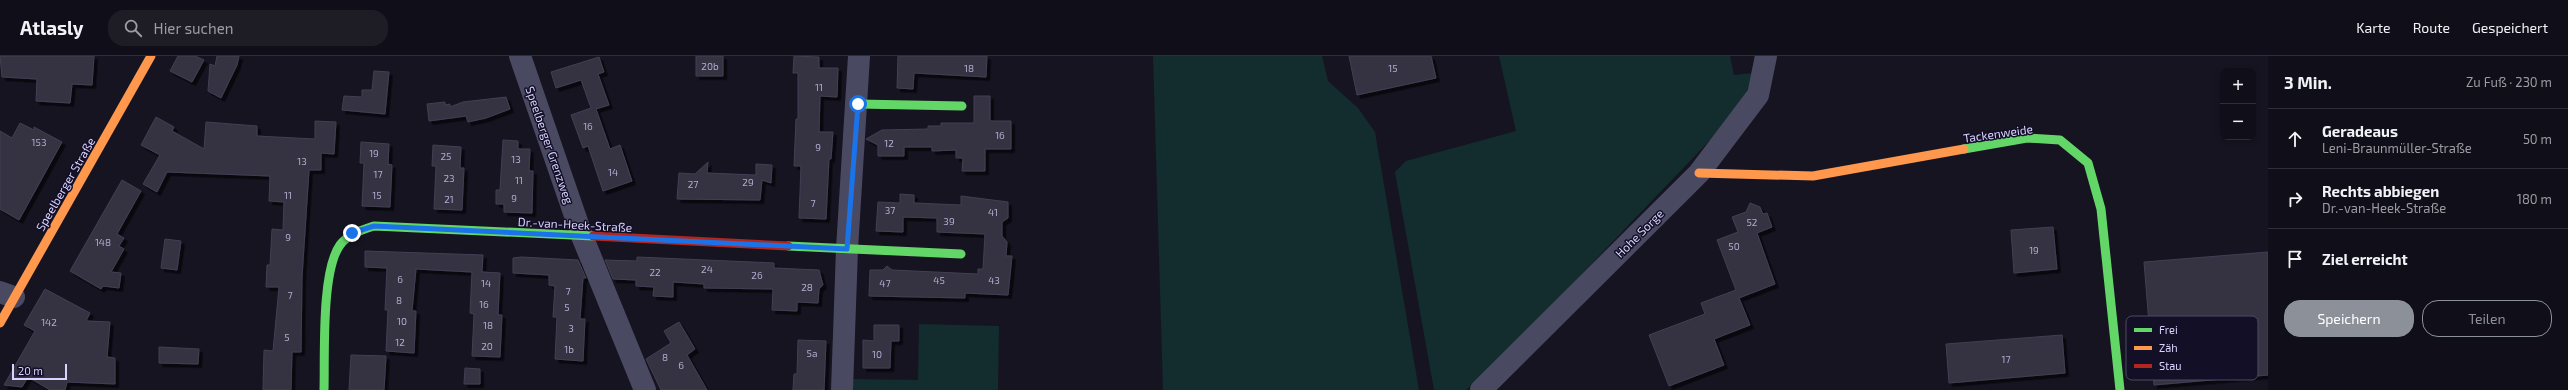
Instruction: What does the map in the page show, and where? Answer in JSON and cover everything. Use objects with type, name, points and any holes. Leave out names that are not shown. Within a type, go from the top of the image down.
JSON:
[{"type":"street","name":"Speelberger Straße","points":[[0,323],[7,295],[151,56]]},
{"type":"street","name":"Speelberger Grenzweg","points":[[520,56],[582,236],[645,390]]},
{"type":"street","points":[[842,390],[847,249],[858,104],[859,56]]},
{"type":"street","name":"Hohe Sorge","points":[[1481,390],[1699,173],[1758,95],[1766,56]]},
{"type":"street","points":[[858,104],[962,106]]},
{"type":"street","name":"Tackenweide","points":[[1699,173],[1813,176],[2027,138],[2060,140],[2088,163],[2101,209],[2120,390]]},
{"type":"street","name":"Dr.-van-Heek-Straße","points":[[324,390],[330,275],[337,250],[352,233],[374,226],[961,254]]},
{"type":"green space","points":[[1153,56],[1322,56],[1328,81],[1358,108],[1375,132],[1419,390],[1163,390]]},
{"type":"green space","points":[[1499,56],[1730,56],[1734,75],[1752,73],[1746,96],[1714,136],[1484,376],[1466,390],[1434,390],[1395,172],[1406,161],[1516,131]]},
{"type":"green space","points":[[919,324],[999,326],[998,390],[852,390],[852,379],[918,380]]},
{"type":"building","points":[[0,56],[94,56],[92,85],[72,84],[70,103],[36,101],[37,79],[2,77]]},
{"type":"building","points":[[178,56],[195,56],[204,60],[192,82],[170,71]]},
{"type":"building","points":[[217,56],[239,56],[237,65],[221,98],[208,91],[210,64],[215,66]]},
{"type":"building","points":[[696,56],[723,56],[723,76],[696,76]]},
{"type":"building","points":[[794,56],[819,57],[819,68],[838,68],[837,97],[820,96],[819,132],[833,132],[831,159],[829,159],[826,219],[799,218],[801,166],[794,166],[796,119],[798,119],[798,73],[793,73]]},
{"type":"building","points":[[898,56],[987,56],[986,77],[914,73],[913,89],[897,88]]},
{"type":"building","points":[[1349,56],[1431,56],[1436,78],[1357,95]]},
{"type":"building","points":[[599,57],[604,72],[598,74],[609,105],[596,109],[610,149],[620,145],[632,181],[603,191],[588,146],[583,148],[571,115],[591,108],[581,80],[556,88],[551,72]]},
{"type":"building","points":[[374,71],[389,72],[385,114],[342,110],[344,96],[362,97],[362,90],[372,90]]},
{"type":"building","points":[[974,96],[990,96],[990,121],[1011,121],[1011,149],[985,149],[985,171],[962,171],[963,158],[956,158],[956,150],[932,151],[932,147],[904,147],[904,156],[878,156],[878,145],[866,139],[882,130],[928,129],[928,126],[941,126],[941,123],[974,123]]},
{"type":"building","points":[[506,97],[510,109],[486,118],[468,122],[466,116],[429,121],[427,104],[445,102],[445,105],[450,104],[450,107],[463,102]]},
{"type":"building","points":[[156,117],[174,127],[172,131],[204,149],[206,122],[257,126],[257,136],[315,139],[315,121],[336,122],[334,154],[321,153],[321,170],[309,170],[302,277],[301,352],[292,352],[291,390],[263,390],[264,350],[273,351],[279,287],[266,287],[267,265],[270,265],[272,229],[283,230],[284,202],[269,201],[270,176],[167,172],[157,192],[143,184],[160,155],[141,145]]},
{"type":"building","points":[[20,123],[34,130],[34,127],[62,142],[19,220],[0,209],[0,131],[12,138]]},
{"type":"building","points":[[503,140],[518,141],[518,149],[530,149],[529,171],[533,171],[532,213],[504,212],[504,204],[496,204],[496,190],[500,190]]},
{"type":"building","points":[[361,142],[389,144],[388,164],[392,165],[390,207],[362,206],[364,163],[360,163]]},
{"type":"building","points":[[433,145],[461,147],[460,168],[464,168],[462,210],[434,209],[436,166],[432,166]]},
{"type":"building","points":[[708,162],[707,173],[756,175],[756,164],[772,165],[771,183],[762,180],[760,200],[677,199],[679,173],[695,174]]},
{"type":"building","points":[[122,180],[141,191],[117,234],[124,238],[119,246],[124,249],[111,272],[121,273],[119,288],[103,286],[101,289],[70,271]]},
{"type":"building","points":[[900,194],[914,195],[914,203],[961,205],[961,196],[1008,202],[1008,218],[1002,222],[1002,236],[1007,242],[1006,256],[1012,256],[1008,295],[965,293],[965,298],[869,296],[870,270],[883,270],[887,266],[892,270],[978,274],[978,269],[983,269],[985,234],[937,232],[937,218],[903,217],[903,232],[876,231],[878,202],[900,203]]},
{"type":"building","points":[[1750,203],[1760,207],[1763,214],[1767,213],[1772,227],[1757,233],[1775,284],[1739,298],[1750,325],[1714,339],[1724,365],[1669,386],[1649,335],[1705,314],[1701,303],[1736,290],[1717,240],[1738,232],[1732,217],[1746,212]]},
{"type":"building","points":[[2053,227],[2057,269],[2014,273],[2011,230]]},
{"type":"building","points":[[165,239],[181,241],[177,270],[161,268]]},
{"type":"building","points":[[365,251],[483,255],[482,272],[500,273],[498,315],[502,315],[500,357],[472,356],[474,314],[470,313],[472,272],[416,269],[412,311],[416,311],[414,353],[386,351],[388,310],[385,310],[387,268],[365,267]]},
{"type":"building","points":[[2268,252],[2268,375],[2258,376],[2258,316],[2148,316],[2144,262]]},
{"type":"building","points":[[521,257],[578,260],[586,278],[583,278],[580,319],[585,319],[583,361],[555,359],[557,317],[553,317],[555,286],[549,285],[549,275],[513,273],[513,258]]},
{"type":"building","points":[[637,257],[774,263],[774,268],[819,270],[823,285],[819,289],[818,303],[797,302],[797,311],[772,310],[773,289],[704,288],[704,284],[673,282],[673,297],[653,296],[654,287],[636,286],[636,280],[613,279],[605,260],[637,261]]},
{"type":"building","points":[[45,289],[90,313],[86,321],[110,322],[107,357],[115,358],[115,384],[67,382],[65,390],[50,390],[28,377],[22,387],[4,385],[35,331],[24,325]]},
{"type":"building","points":[[679,322],[695,349],[687,355],[707,390],[661,390],[646,359],[671,343],[664,331]]},
{"type":"building","points":[[874,325],[899,325],[899,341],[891,341],[890,368],[863,368],[863,340],[874,341]]},
{"type":"building","points":[[2062,335],[2065,373],[1949,383],[1946,344]]},
{"type":"building","points":[[798,340],[826,341],[824,390],[793,390],[794,374],[797,374]]},
{"type":"building","points":[[159,347],[199,349],[198,364],[159,363]]},
{"type":"building","points":[[351,355],[386,356],[384,390],[349,390]]},
{"type":"building","points":[[465,368],[480,369],[480,384],[464,384]]},
{"type":"building","points":[[2154,380],[2211,380],[2154,385]]},
{"type":"traffic: fast","points":[[858,104],[962,106]]},
{"type":"traffic: fast","points":[[1964,149],[2027,138],[2060,140],[2088,163],[2101,209],[2120,390]]},
{"type":"traffic: fast","points":[[324,390],[325,314],[330,274],[334,257],[340,245],[351,235],[374,226],[593,236]]},
{"type":"traffic: fast","points":[[788,246],[961,254]]},
{"type":"traffic: slow","points":[[0,323],[151,56]]},
{"type":"traffic: slow","points":[[1699,173],[1813,176],[1964,149]]},
{"type":"traffic: jam","points":[[593,236],[788,246]]},
{"type":"route","points":[[352,233],[374,226],[847,249],[858,104]]}]
